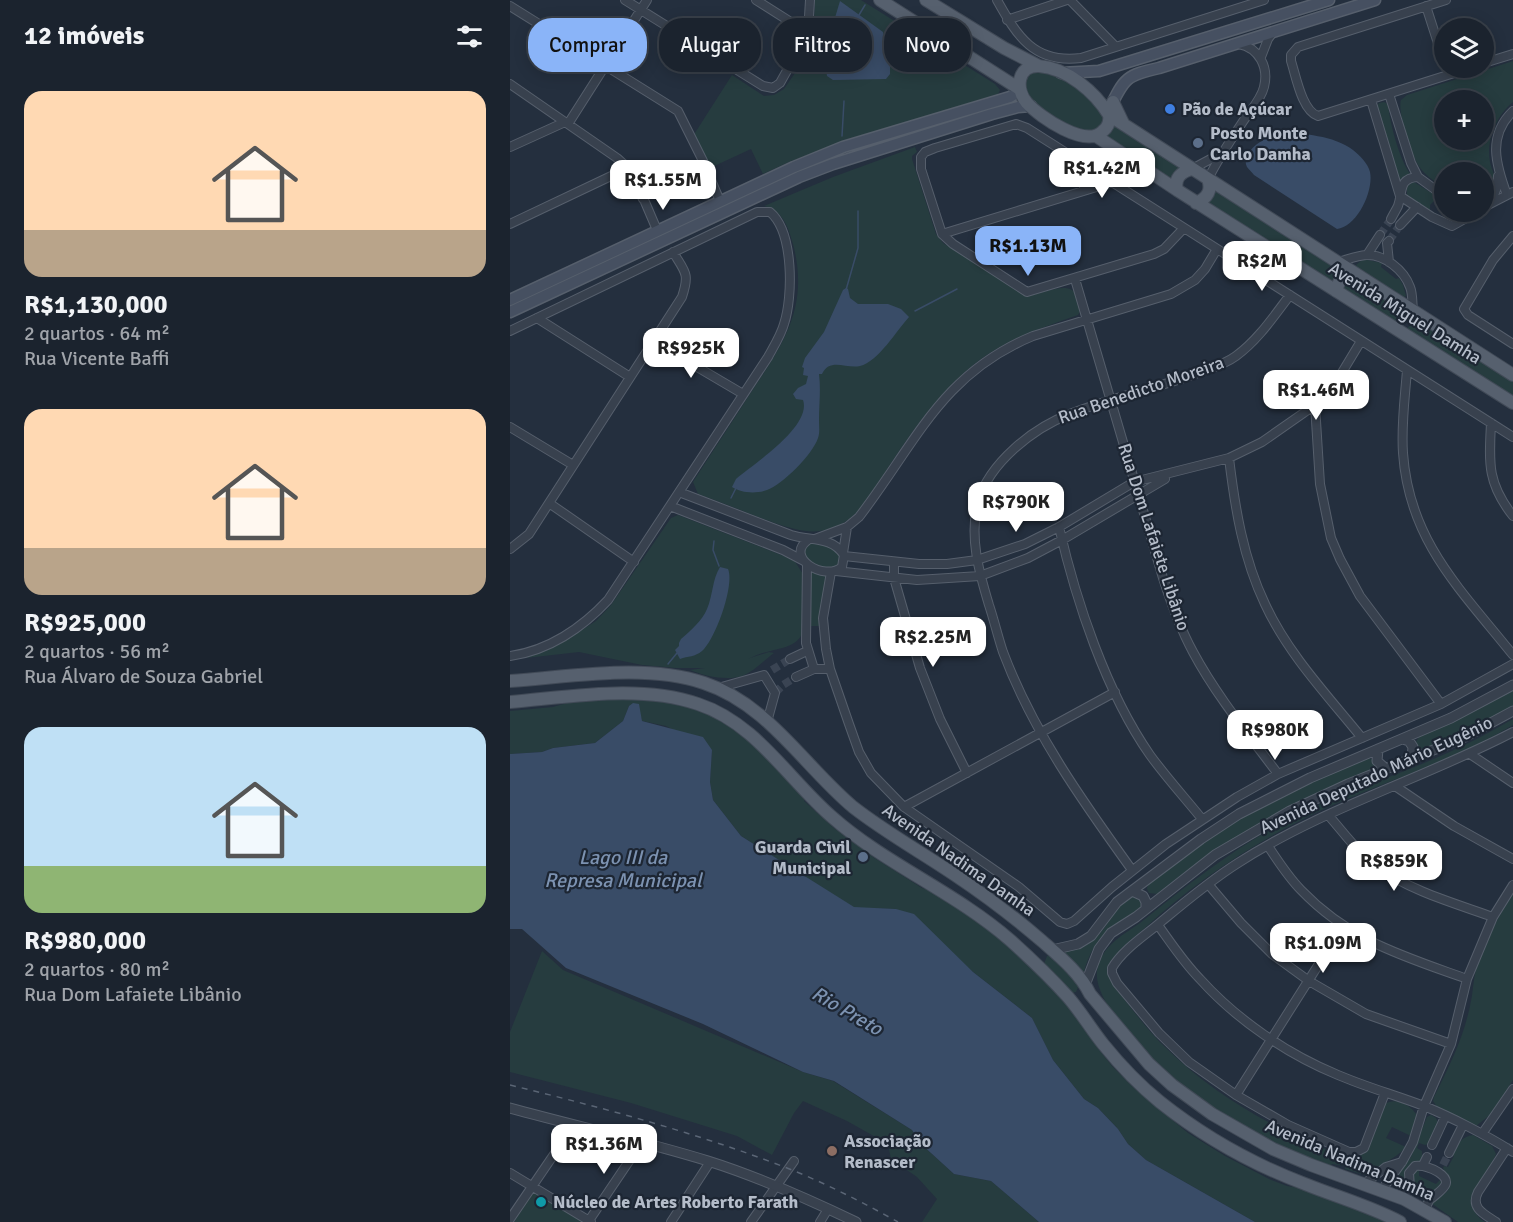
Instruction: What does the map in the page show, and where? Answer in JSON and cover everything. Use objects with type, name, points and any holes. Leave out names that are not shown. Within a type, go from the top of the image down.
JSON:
[{"type":"main road","points":[[880,0],[909,18]]},
{"type":"main road","points":[[926,0],[944,6],[958,18]]},
{"type":"main road","points":[[1061,73],[1099,71],[1329,0]]},
{"type":"main road","points":[[971,58],[1019,90],[1030,106],[1065,130],[1088,137],[1096,136],[1105,130],[1110,119],[1110,110],[1122,84],[1137,73],[1238,44],[1375,0]]},
{"type":"main road","points":[[971,28],[1038,66]]},
{"type":"main road","points":[[510,312],[657,230],[791,168],[843,147],[1010,97],[1019,90],[1020,80],[1026,70],[1038,66]]},
{"type":"main road","name":"Avenida Miguel Damha","points":[[1038,66],[1061,73],[1088,90],[1124,124],[1513,375]]},
{"type":"main road","points":[[510,300],[833,164],[992,114],[1030,106]]},
{"type":"main road","name":"Avenida Miguel Damha","points":[[1096,136],[1196,203],[1513,403]]},
{"type":"main road","points":[[791,168],[796,179]]},
{"type":"main road","points":[[1177,190],[1178,177],[1192,169]]},
{"type":"main road","points":[[1196,203],[1203,200],[1209,192],[1208,179]]},
{"type":"main road","points":[[1336,291],[1341,277],[1349,271]]},
{"type":"main road","points":[[1393,326],[1406,324],[1413,312]]},
{"type":"main road","name":"Avenida Nadima Damha","points":[[510,681],[643,673],[686,678],[718,688],[767,722],[799,751],[840,796],[867,818],[984,894],[1022,923],[1085,985],[1139,1054],[1172,1085],[1199,1106],[1273,1149],[1404,1199],[1426,1216],[1445,1222]]},
{"type":"main road","points":[[708,707],[705,701],[706,694],[718,688]]},
{"type":"main road","name":"Avenida Nadima Damha","points":[[510,702],[638,694],[680,699],[708,707],[730,718],[753,736],[837,822],[969,909],[1008,939],[1068,998],[1128,1072],[1185,1121],[1227,1149],[1264,1168],[1397,1220]]},
{"type":"main road","points":[[753,736],[759,736],[765,732],[767,722]]},
{"type":"main road","points":[[1038,966],[1042,955],[1052,950]]},
{"type":"main road","points":[[1068,998],[1074,999],[1081,996],[1085,991],[1085,985]]},
{"type":"main road","points":[[1355,1203],[1352,1197],[1353,1191],[1357,1186],[1364,1184]]},
{"type":"main road","points":[[1372,1210],[1379,1202],[1381,1191]]},
{"type":"main road","points":[[1397,1220],[1394,1207],[1404,1199]]},
{"type":"street","points":[[625,0],[763,86],[773,88],[780,83],[786,72]]},
{"type":"street","points":[[635,18],[647,0]]},
{"type":"street","points":[[756,0],[784,18]]},
{"type":"street","points":[[809,18],[810,0]]},
{"type":"street","points":[[997,0],[1007,20],[1021,39],[1034,50],[1066,59],[1081,58],[1242,3],[1264,0]]},
{"type":"street","points":[[1007,20],[1068,0],[1115,46]]},
{"type":"street","points":[[1434,76],[1371,100],[1323,115],[1314,115],[1307,108],[1291,61],[1294,50],[1303,45],[1446,0]]},
{"type":"street","points":[[510,6],[529,18]]},
{"type":"street","points":[[1426,6],[1434,31]]},
{"type":"street","points":[[1208,179],[1221,153],[1262,93],[1265,80],[1261,57],[1273,32]]},
{"type":"street","points":[[1238,44],[1247,46],[1261,57]]},
{"type":"street","points":[[1494,60],[1513,54]]},
{"type":"street","points":[[510,147],[567,123],[602,72]]},
{"type":"street","points":[[613,72],[678,111],[720,201]]},
{"type":"street","points":[[510,84],[628,168],[657,230]]},
{"type":"street","points":[[1389,94],[1411,163],[1418,177],[1434,189]]},
{"type":"street","points":[[1371,100],[1400,196],[1434,218]]},
{"type":"street","points":[[1494,192],[1497,187],[1498,171],[1495,146],[1502,125],[1513,111]]},
{"type":"street","points":[[1184,228],[1164,249],[1154,254],[1027,292],[953,244],[942,234],[921,170],[921,157],[925,152],[935,148],[1016,124],[1022,125],[1513,437]]},
{"type":"street","points":[[1192,169],[1221,153]]},
{"type":"street","points":[[510,224],[628,168]]},
{"type":"street","points":[[1083,191],[1092,169]]},
{"type":"street","points":[[1494,202],[1510,193],[1498,171]]},
{"type":"street","points":[[1391,219],[1398,205],[1400,190],[1406,180],[1418,177]]},
{"type":"street","points":[[942,234],[1113,182]]},
{"type":"street","points":[[1400,225],[1416,207]]},
{"type":"street","points":[[510,331],[757,212],[770,212],[776,218],[785,241],[790,270],[785,323],[743,394],[634,562],[608,600],[575,629],[536,650],[510,656]]},
{"type":"street","points":[[1443,222],[1452,226],[1459,222]]},
{"type":"street","points":[[1513,236],[1493,260],[1464,309],[1468,315],[1513,344]]},
{"type":"street","points":[[1349,271],[1379,237],[1388,242],[1389,262]]},
{"type":"street","points":[[814,669],[807,651],[806,563],[800,553],[801,547],[812,540],[847,527],[859,517],[932,412],[971,372],[1013,344],[1171,294],[1194,280],[1205,269],[1218,249]]},
{"type":"street","points":[[510,549],[529,534],[682,297],[687,281],[686,274],[673,252]]},
{"type":"street","points":[[1336,262],[1363,256],[1378,257],[1389,262],[1406,278],[1411,289],[1413,312]]},
{"type":"street","name":"Rua Dom Lafaiete Libânio","points":[[1075,279],[1177,620],[1193,653],[1228,707],[1278,774]]},
{"type":"street","name":"Rua Benedicto Moreira","points":[[1132,870],[1081,800],[1041,733],[1004,652],[977,560],[975,528],[978,501],[1004,459],[1037,429],[1072,413],[1169,384],[1228,361],[1256,338],[1290,295]]},
{"type":"street","points":[[537,318],[630,377]]},
{"type":"street","points":[[653,341],[743,394]]},
{"type":"street","points":[[679,492],[812,540],[832,543],[843,554],[894,562],[947,564],[977,560],[1025,543],[1059,527],[1134,482],[1230,458],[1262,442],[1315,405],[1332,389],[1362,341]]},
{"type":"street","points":[[1407,370],[1403,452],[1407,486],[1417,519],[1430,547],[1445,570],[1513,655]]},
{"type":"street","points":[[1315,405],[1320,484],[1331,538],[1360,596],[1442,704]]},
{"type":"street","points":[[1491,423],[1489,466],[1497,490],[1513,516]]},
{"type":"street","points":[[510,427],[573,465]]},
{"type":"street","points":[[1230,458],[1242,539],[1265,604],[1291,648],[1362,738]]},
{"type":"street","points":[[670,506],[783,550],[823,572],[894,578],[946,579],[980,576],[1028,558],[1174,473]]},
{"type":"street","points":[[549,502],[634,562]]},
{"type":"street","points":[[847,527],[842,567],[834,572],[823,618],[824,630],[830,669],[860,752],[871,773],[904,807],[1019,887],[1060,922],[1071,923],[1132,870],[1202,819],[1278,774],[1442,704],[1513,664]]},
{"type":"street","points":[[1059,527],[1085,619],[1115,692],[1150,754],[1202,819]]},
{"type":"street","points":[[894,562],[894,578],[920,668],[940,719],[968,773]]},
{"type":"street","points":[[807,630],[816,627],[824,630]]},
{"type":"street","points":[[790,659],[807,651]]},
{"type":"street","points":[[796,677],[814,669],[830,669]]},
{"type":"street","points":[[718,688],[764,675],[772,670]]},
{"type":"street","points":[[764,675],[776,693],[767,722]]},
{"type":"street","name":"Avenida Deputado Mário Eugênio","points":[[1052,950],[1078,944],[1091,936],[1117,902],[1201,838],[1239,814],[1310,778],[1460,714],[1513,685]]},
{"type":"street","points":[[904,807],[1115,692]]},
{"type":"street","name":"Avenida Deputado Mário Eugênio","points":[[1085,985],[1094,959],[1111,933],[1146,909],[1215,855],[1252,832],[1319,797],[1461,739],[1513,711]]},
{"type":"street","points":[[1384,1093],[1364,1148],[1356,1152],[1349,1152],[1288,1125],[1236,1095],[1189,1062],[1159,1033],[1117,983],[1112,973],[1115,964],[1158,925],[1238,863],[1329,816],[1470,754],[1513,732]]},
{"type":"street","points":[[1403,739],[1413,747],[1412,759]]},
{"type":"street","points":[[1378,749],[1377,761],[1386,770]]},
{"type":"street","points":[[1470,754],[1497,775],[1513,783]]},
{"type":"street","points":[[1395,786],[1454,826],[1513,860]]},
{"type":"street","points":[[1329,816],[1354,846],[1376,866],[1404,883],[1493,917]]},
{"type":"street","points":[[1268,846],[1300,890],[1343,926],[1379,947],[1467,979]]},
{"type":"street","points":[[1144,881],[1146,892],[1158,899]]},
{"type":"street","points":[[1208,884],[1241,923],[1272,954],[1309,981],[1366,1014],[1451,1044]]},
{"type":"street","points":[[1381,1191],[1413,1142],[1424,1106],[1451,1044],[1467,979],[1493,917],[1513,885]]},
{"type":"street","points":[[1132,891],[1143,896],[1146,909]]},
{"type":"street","points":[[1158,925],[1198,978],[1227,1006],[1272,1039],[1302,1058],[1336,1075],[1424,1106],[1510,1150],[1476,1196],[1476,1206],[1496,1222]]},
{"type":"street","points":[[1236,1095],[1343,926]]},
{"type":"street","points":[[1482,1134],[1513,1089]]},
{"type":"street","points":[[510,1108],[780,1179],[828,1209],[856,1222]]},
{"type":"street","points":[[1432,1146],[1445,1117]]},
{"type":"street","points":[[510,1219],[574,1125]]},
{"type":"street","points":[[1449,1153],[1463,1125]]},
{"type":"street","points":[[510,1173],[589,1222],[642,1142]]},
{"type":"street","points":[[1423,1165],[1427,1157]]},
{"type":"street","points":[[751,1222],[794,1161]]},
{"type":"street","points":[[671,1222],[710,1162]]},
{"type":"street","points":[[1364,1184],[1386,1167],[1402,1162]]},
{"type":"street","points":[[1404,1199],[1410,1188],[1408,1178],[1410,1169],[1423,1165],[1441,1169],[1446,1187],[1430,1199],[1426,1216]]},
{"type":"street","points":[[820,1222],[828,1209]]},
{"type":"green space","points":[[815,0],[861,0],[890,18],[884,18],[884,72],[971,72],[971,69],[995,84],[1000,90],[998,94],[844,142],[763,174],[751,149],[710,168],[693,136],[732,75],[764,96],[774,95],[784,89],[796,72],[872,72],[872,18],[814,18]]},
{"type":"green space","points":[[1513,61],[1513,102],[1497,121],[1494,129],[1494,90],[1434,90],[1434,150],[1489,150],[1491,162],[1434,162],[1434,180],[1429,177],[1417,164],[1410,146],[1401,114],[1401,100],[1407,95],[1460,78],[1494,78],[1494,67]]},
{"type":"green space","points":[[1033,71],[1057,77],[1074,85],[1105,115],[1104,124],[1089,133],[1055,120],[1029,97],[1024,81]]},
{"type":"green space","points":[[1379,103],[1388,104],[1396,141],[1411,175],[1401,183],[1376,107]]},
{"type":"green space","points":[[1115,124],[1184,168],[1175,183],[1105,138]]},
{"type":"green space","points":[[915,147],[917,152],[912,159],[936,234],[943,243],[1026,296],[1062,288],[1074,291],[1080,309],[1078,315],[1013,340],[988,354],[966,371],[927,412],[863,506],[838,526],[814,531],[787,527],[698,494],[693,482],[782,343],[795,307],[798,288],[797,267],[791,237],[780,215],[764,206],[833,177]]},
{"type":"green space","points":[[1414,182],[1434,194],[1430,211],[1407,195],[1407,185]]},
{"type":"green space","points":[[1212,188],[1344,270],[1336,287],[1202,202]]},
{"type":"green space","points":[[1363,259],[1382,263],[1381,267],[1396,279],[1399,278],[1406,296],[1403,298],[1357,268],[1356,265]]},
{"type":"green space","points":[[1349,278],[1370,291],[1379,293],[1406,313],[1405,319],[1401,322],[1395,321],[1342,288],[1342,284]]},
{"type":"green space","points":[[1415,317],[1513,379],[1513,400],[1405,330],[1413,323]]},
{"type":"green space","points":[[678,515],[794,560],[803,574],[802,634],[799,639],[786,647],[762,653],[747,659],[769,652],[774,653],[755,669],[730,678],[709,676],[690,670],[705,668],[642,665],[579,652],[526,658],[558,645],[596,621],[611,605],[671,518]]},
{"type":"green space","points":[[810,543],[830,546],[840,554],[839,565],[824,568],[810,562],[804,553],[806,546]]},
{"type":"green space","points":[[809,572],[827,576],[820,608],[819,626],[810,626]]},
{"type":"green space","points":[[1513,689],[1513,707],[1459,735],[1421,750],[1417,748],[1415,743],[1419,737]]},
{"type":"green space","points":[[636,698],[690,705],[739,728],[805,796],[804,801],[834,828],[873,857],[922,888],[937,892],[1006,941],[1061,996],[1112,1066],[1135,1089],[1188,1133],[1269,1179],[1287,1186],[1306,1189],[1391,1222],[1255,1222],[1146,1160],[1128,1144],[1118,1129],[1098,1108],[1084,1099],[1053,1060],[1032,1018],[896,909],[854,908],[741,836],[713,800],[710,782],[712,750],[666,726],[642,721],[640,713],[629,706],[623,721],[595,743],[553,748],[542,752],[510,754],[510,711],[553,707],[570,702]]},
{"type":"green space","points":[[1513,719],[1513,725],[1490,738],[1443,760],[1346,799],[1275,834],[1207,877],[1124,946],[1113,960],[1110,976],[1113,985],[1166,1048],[1217,1091],[1255,1115],[1295,1135],[1351,1157],[1363,1154],[1367,1150],[1385,1104],[1398,1102],[1407,1106],[1417,1116],[1411,1136],[1392,1127],[1386,1138],[1406,1147],[1397,1155],[1368,1176],[1345,1169],[1345,1166],[1332,1164],[1331,1166],[1278,1144],[1227,1117],[1180,1084],[1138,1044],[1118,1020],[1105,1000],[1097,980],[1097,971],[1104,953],[1115,941],[1184,888],[1245,845],[1288,820],[1334,798],[1447,753]]},
{"type":"green space","points":[[1367,758],[1374,760],[1376,764],[1372,771],[1287,809],[1207,857],[1157,894],[1149,893],[1147,889],[1152,881],[1166,869],[1230,825],[1292,790]]},
{"type":"green space","points":[[1513,894],[1513,1080],[1490,1115],[1476,1126],[1437,1107],[1433,1101],[1464,1030],[1482,950]]},
{"type":"green space","points":[[1138,895],[1143,905],[1104,935],[1091,954],[1083,976],[1059,952],[1095,938],[1124,901]]},
{"type":"green space","points":[[542,951],[563,970],[803,1072],[833,1081],[912,1130],[920,1143],[954,1174],[991,1181],[1039,1222],[922,1222],[937,1199],[917,1177],[891,1159],[888,1144],[847,1121],[803,1101],[794,1113],[772,1155],[737,1136],[631,1103],[510,1072],[510,1032]]},
{"type":"green space","points":[[1047,956],[1052,956],[1079,985],[1076,992],[1071,993],[1044,964]]},
{"type":"green space","points":[[1431,1115],[1438,1123],[1429,1144],[1419,1143],[1417,1148],[1422,1151],[1422,1156],[1425,1158],[1406,1170],[1409,1188],[1407,1192],[1392,1185],[1394,1177],[1411,1157],[1427,1117]]},
{"type":"green space","points":[[1473,1135],[1492,1146],[1496,1154],[1473,1197],[1476,1214],[1485,1222],[1458,1222],[1431,1203],[1448,1190],[1449,1182],[1443,1168],[1448,1167],[1454,1156],[1451,1154],[1463,1139]]},
{"type":"green space","points":[[1415,1170],[1419,1170],[1419,1176],[1436,1184],[1440,1180],[1442,1185],[1428,1196],[1416,1191],[1412,1178]]},
{"type":"green space","points":[[534,1191],[585,1222],[514,1222]]},
{"type":"water","points":[[840,1],[864,18],[835,18]]},
{"type":"water","points":[[872,24],[883,32],[884,72],[890,72],[886,79],[833,80],[827,76],[826,72],[872,72]]},
{"type":"water","points":[[1280,132],[1318,136],[1337,141],[1353,150],[1365,162],[1371,180],[1367,198],[1351,222],[1337,229],[1254,175],[1248,168],[1246,161],[1251,150],[1262,140]]},
{"type":"water","points":[[846,288],[850,298],[858,304],[888,304],[901,309],[909,317],[880,352],[867,363],[855,367],[829,366],[822,374],[819,374],[819,436],[810,452],[796,468],[781,482],[763,491],[744,492],[732,487],[736,479],[780,443],[799,421],[803,410],[803,400],[796,399],[793,394],[806,384],[808,376],[803,375],[804,368],[802,367],[805,358],[824,332]]},
{"type":"water","points":[[720,567],[728,569],[729,587],[723,612],[713,636],[702,651],[680,659],[675,650],[681,639],[696,626],[705,613]]},
{"type":"water","name":"Lago III da Represa Municipal","points":[[633,703],[639,704],[642,721],[703,737],[712,750],[710,782],[713,800],[741,836],[854,907],[896,909],[914,914],[973,972],[1032,1018],[1053,1060],[1084,1099],[1098,1108],[1118,1129],[1128,1144],[1146,1160],[1255,1222],[1039,1222],[991,1181],[954,1174],[920,1143],[912,1130],[834,1081],[803,1072],[703,1024],[566,968],[522,929],[510,929],[510,754],[542,752],[553,748],[595,743],[623,721],[629,706]]},
{"type":"waterway","points":[[859,15],[865,5]]},
{"type":"waterway","points":[[842,136],[844,101]]},
{"type":"waterway","points":[[846,290],[858,248],[858,211]]},
{"type":"waterway","points":[[915,311],[957,289]]},
{"type":"waterway","points":[[731,498],[736,488]]},
{"type":"waterway","points":[[714,541],[713,550],[719,566]]},
{"type":"waterway","points":[[668,664],[677,653]]},
{"type":"tunnel","points":[[1380,235],[1391,219]]},
{"type":"tunnel","points":[[1389,241],[1400,225]]},
{"type":"tunnel","points":[[772,670],[790,659]]},
{"type":"tunnel","points":[[775,693],[796,677]]},
{"type":"tunnel","points":[[1443,1165],[1449,1153]]},
{"type":"railway","points":[[510,1085],[650,1122],[753,1155],[815,1180],[898,1222]]},
{"type":"place","name":"Pão de Açúcar","points":[[1170,109]]},
{"type":"place","name":"Posto Monte Carlo Damha","points":[[1198,143]]},
{"type":"place","name":"Guarda Civil Municipal","points":[[863,857]]},
{"type":"place","name":"Associação Renascer","points":[[832,1151]]},
{"type":"place","name":"Núcleo de Artes Roberto Farath","points":[[541,1202]]},
{"type":"water label","name":"Rio Preto","points":[[847,1011]]}]
